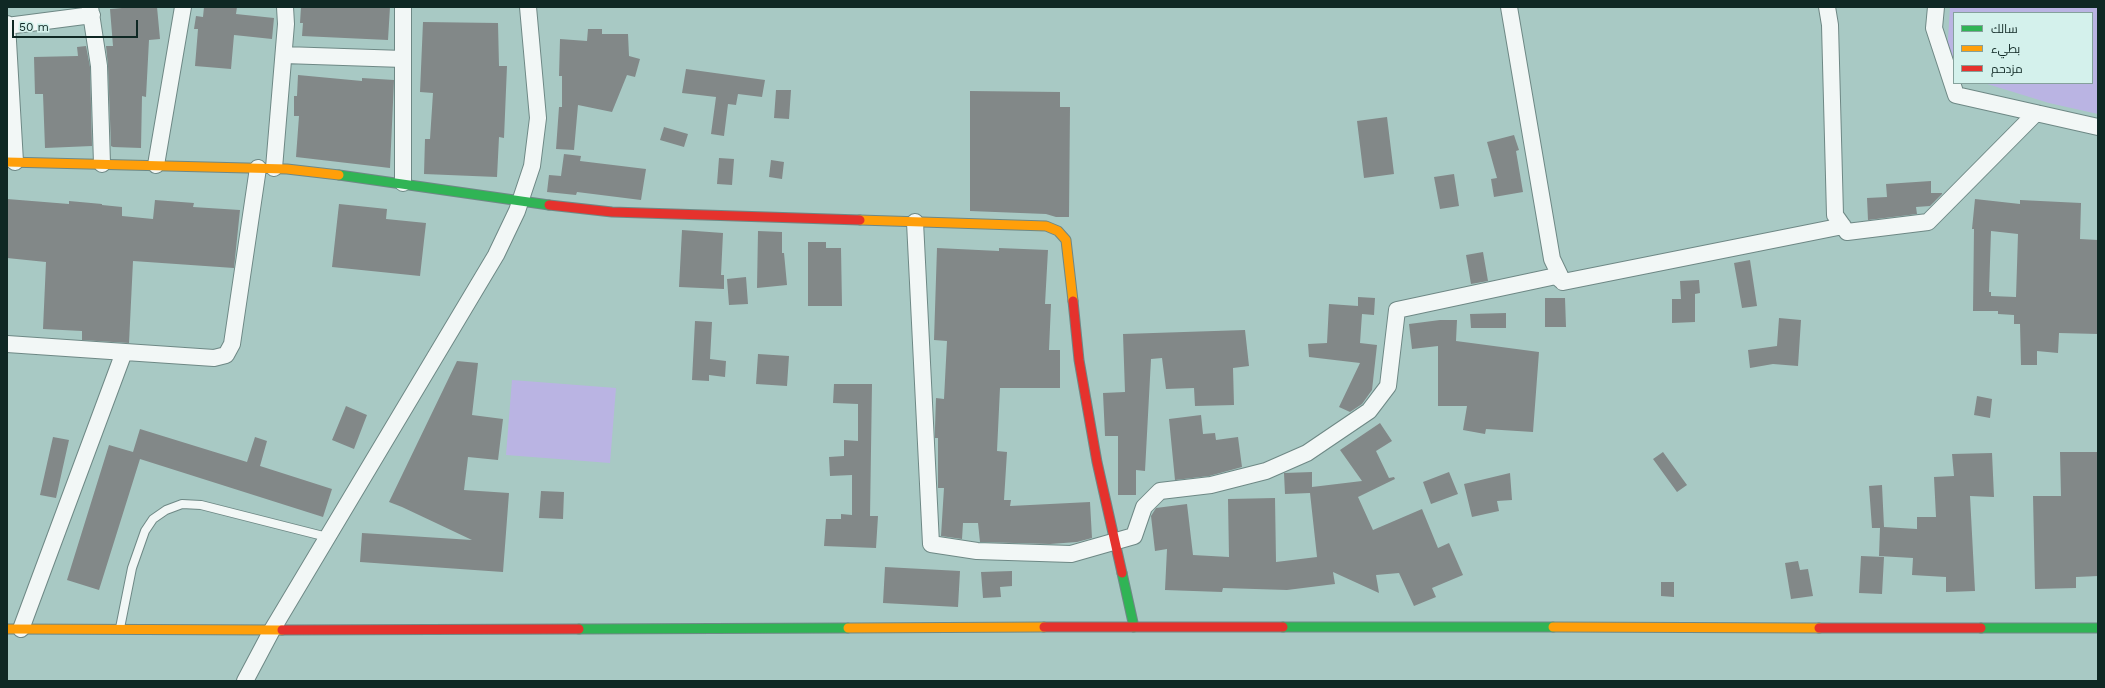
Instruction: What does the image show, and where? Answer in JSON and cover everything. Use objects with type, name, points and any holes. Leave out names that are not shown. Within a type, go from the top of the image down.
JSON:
[{"type":"main road","points":[[11,162],[274,168],[343,174],[520,201],[612,212],[1046,226],[1058,230],[1066,240],[1078,360],[1097,462],[1134,627]]},
{"type":"main road","points":[[14,629],[272,630],[1134,627],[2098,628]]},
{"type":"street","points":[[156,165],[183,7]]},
{"type":"street","points":[[274,168],[284,55],[285,7]]},
{"type":"street","points":[[403,7],[403,183]]},
{"type":"street","points":[[245,681],[272,630],[496,255],[520,201],[532,166],[538,118],[528,7]]},
{"type":"street","points":[[1509,7],[1552,259],[1563,282]]},
{"type":"street","points":[[1827,7],[1830,25],[1836,215],[1847,232],[1928,222],[2036,113]]},
{"type":"street","points":[[1936,7],[1934,28],[1956,95],[2098,127]]},
{"type":"street","points":[[11,162],[7,25],[91,11],[99,66],[102,164]]},
{"type":"street","points":[[284,55],[403,59]]},
{"type":"street","points":[[7,344],[214,358],[226,355],[232,344],[258,168]]},
{"type":"street","points":[[915,222],[931,544],[977,551],[1071,554],[1134,536],[1144,507],[1160,491],[1211,485],[1266,471],[1307,453],[1368,411],[1388,386],[1397,310],[1556,276],[1563,282]]},
{"type":"street","points":[[1563,282],[1844,226]]},
{"type":"street","points":[[14,629],[124,352]]},
{"type":"lane","points":[[119,629],[132,568],[145,531],[153,519],[166,510],[182,504],[201,506],[327,537]]},
{"type":"shaded area","points":[[1950,7],[2098,7],[2098,114],[2049,103],[1987,84],[2093,84],[2093,12],[1953,12],[1953,74],[1946,72]]},
{"type":"shaded area","points":[[512,380],[616,388],[610,463],[506,455]]},
{"type":"building","points":[[157,7],[160,39],[149,40],[146,97],[142,96],[141,148],[113,147],[111,146],[106,46],[113,46],[110,9]]},
{"type":"building","points":[[204,7],[237,7],[236,14],[274,18],[272,39],[234,35],[231,69],[195,66],[198,29],[194,29],[196,16],[203,17]]},
{"type":"building","points":[[301,7],[390,7],[388,40],[302,36],[303,23],[300,23]]},
{"type":"building","points":[[423,22],[498,23],[499,66],[507,66],[504,138],[499,137],[497,177],[424,174],[425,139],[430,139],[433,93],[420,92]]},
{"type":"building","points":[[588,29],[602,29],[602,34],[628,34],[629,56],[640,59],[635,77],[627,75],[612,112],[578,105],[574,150],[556,149],[559,107],[562,107],[562,76],[559,76],[560,39],[587,41]]},
{"type":"building","points":[[86,46],[90,67],[92,146],[45,148],[43,94],[35,94],[34,57],[78,56],[77,47]]},
{"type":"building","points":[[686,69],[765,80],[762,97],[738,94],[736,105],[728,104],[724,136],[711,134],[716,97],[682,93]]},
{"type":"building","points":[[298,75],[362,81],[362,78],[394,80],[390,168],[296,157],[299,116],[294,116],[294,96],[297,96]]},
{"type":"building","points":[[776,90],[791,90],[789,119],[774,118]]},
{"type":"building","points":[[970,91],[1060,92],[1060,107],[1070,107],[1069,217],[1056,217],[1046,214],[970,211]]},
{"type":"building","points":[[1387,117],[1394,174],[1364,178],[1357,121]]},
{"type":"building","points":[[664,127],[688,134],[684,147],[660,140]]},
{"type":"building","points":[[1514,135],[1519,150],[1516,151],[1523,192],[1494,197],[1491,179],[1497,178],[1487,142]]},
{"type":"building","points":[[564,154],[581,156],[580,161],[646,169],[641,200],[577,192],[576,195],[547,192],[549,175],[561,176]]},
{"type":"building","points":[[719,158],[734,159],[732,185],[717,184]]},
{"type":"building","points":[[771,160],[784,162],[782,179],[769,177]]},
{"type":"building","points":[[1454,174],[1459,206],[1440,209],[1434,177]]},
{"type":"building","points":[[1931,181],[1931,193],[1942,194],[1930,206],[1916,207],[1917,214],[1868,220],[1867,198],[1887,197],[1886,184]]},
{"type":"building","points":[[7,199],[69,204],[69,201],[102,204],[122,207],[122,216],[153,219],[155,200],[194,203],[193,207],[240,210],[234,268],[133,261],[129,343],[82,340],[82,331],[43,329],[46,262],[7,258]]},
{"type":"building","points":[[1975,199],[2020,204],[2020,200],[2081,203],[2080,239],[2098,240],[2098,334],[2059,333],[2058,353],[2037,351],[2037,365],[2021,365],[2020,324],[2014,324],[2014,315],[1998,314],[1998,311],[1973,311],[1974,229],[1972,229]],"holes":[[[1991,231],[2018,234],[2016,297],[1991,296],[1991,292],[1989,292]]]},
{"type":"building","points":[[339,204],[387,209],[386,219],[426,223],[420,276],[332,267]]},
{"type":"building","points":[[682,230],[723,233],[721,275],[724,275],[724,289],[679,287]]},
{"type":"building","points":[[758,231],[782,232],[782,253],[784,253],[787,285],[757,288]]},
{"type":"building","points":[[808,242],[826,242],[826,248],[841,248],[842,306],[808,306]]},
{"type":"building","points":[[937,248],[999,251],[999,248],[1048,250],[1045,304],[1051,304],[1049,350],[1060,350],[1060,388],[1000,388],[997,451],[1007,452],[1004,500],[1011,500],[1010,506],[1090,502],[1092,538],[1077,542],[1050,544],[980,542],[978,523],[963,523],[962,539],[941,536],[944,488],[938,488],[938,438],[935,438],[935,428],[936,398],[944,399],[947,341],[934,340]]},
{"type":"building","points":[[1483,252],[1488,281],[1471,284],[1466,255]]},
{"type":"building","points":[[1750,260],[1757,306],[1742,308],[1734,263]]},
{"type":"building","points":[[746,277],[748,304],[729,305],[727,279]]},
{"type":"building","points":[[1699,280],[1700,293],[1695,294],[1695,322],[1672,323],[1672,299],[1681,299],[1680,281]]},
{"type":"building","points":[[1358,297],[1375,298],[1374,315],[1362,314],[1360,343],[1377,345],[1372,390],[1362,404],[1350,412],[1339,407],[1360,363],[1309,357],[1308,344],[1327,343],[1329,304],[1358,306]]},
{"type":"building","points":[[1545,298],[1565,298],[1566,327],[1545,327]]},
{"type":"building","points":[[1506,313],[1506,328],[1471,328],[1470,314]]},
{"type":"building","points":[[1779,318],[1801,320],[1798,366],[1773,364],[1750,368],[1748,350],[1777,346]]},
{"type":"building","points":[[1440,320],[1457,320],[1456,341],[1539,352],[1533,432],[1486,429],[1485,434],[1463,430],[1467,406],[1438,406],[1438,346],[1412,349],[1409,324]]},
{"type":"building","points":[[695,321],[712,322],[710,359],[726,361],[725,377],[709,375],[709,381],[692,380]]},
{"type":"building","points":[[1245,330],[1249,366],[1233,368],[1234,405],[1195,406],[1194,388],[1166,389],[1162,358],[1151,359],[1145,471],[1136,470],[1136,495],[1118,495],[1118,436],[1105,436],[1103,393],[1125,392],[1123,334]]},
{"type":"building","points":[[758,354],[789,356],[787,386],[756,384]]},
{"type":"building","points":[[457,361],[478,363],[472,415],[503,419],[498,460],[468,457],[464,490],[509,493],[503,572],[360,562],[362,533],[472,540],[389,502]]},
{"type":"building","points":[[834,384],[872,384],[870,516],[878,516],[876,548],[824,546],[826,519],[841,519],[841,514],[852,515],[852,475],[830,476],[829,457],[844,456],[844,440],[858,441],[858,404],[833,403]]},
{"type":"building","points":[[1977,396],[1992,399],[1990,418],[1974,415]]},
{"type":"building","points":[[346,406],[367,415],[354,449],[332,440]]},
{"type":"building","points":[[1201,415],[1203,434],[1215,433],[1216,440],[1238,437],[1242,467],[1209,476],[1175,480],[1169,419]]},
{"type":"building","points":[[1380,423],[1392,441],[1376,451],[1389,478],[1394,477],[1395,479],[1358,497],[1373,530],[1422,509],[1438,548],[1449,543],[1463,575],[1432,588],[1436,597],[1414,606],[1399,573],[1376,575],[1379,593],[1333,572],[1335,584],[1287,590],[1223,588],[1222,592],[1165,590],[1167,549],[1155,551],[1151,516],[1156,508],[1187,504],[1193,555],[1229,557],[1228,499],[1275,498],[1276,562],[1317,557],[1310,493],[1285,494],[1284,473],[1312,472],[1312,487],[1362,481],[1340,450]]},
{"type":"building","points":[[140,429],[247,462],[255,437],[267,441],[260,466],[332,489],[323,517],[140,459],[99,590],[67,580],[109,445],[133,452]]},
{"type":"building","points":[[53,437],[69,440],[56,498],[40,495]]},
{"type":"building","points":[[1663,452],[1687,485],[1677,492],[1653,459]]},
{"type":"building","points":[[2060,452],[2098,452],[2098,576],[2076,577],[2076,588],[2035,589],[2033,496],[2061,496]]},
{"type":"building","points":[[1992,453],[1994,497],[1970,496],[1975,591],[1946,592],[1946,577],[1912,575],[1913,558],[1879,556],[1880,528],[1872,528],[1869,486],[1882,485],[1884,527],[1917,529],[1917,517],[1936,517],[1934,477],[1954,476],[1952,454]]},
{"type":"building","points":[[1449,472],[1458,494],[1431,504],[1423,482]]},
{"type":"building","points":[[1510,473],[1512,500],[1497,501],[1499,511],[1472,517],[1464,484]]},
{"type":"building","points":[[541,491],[564,492],[563,519],[539,518]]},
{"type":"building","points":[[1861,556],[1884,557],[1882,594],[1859,593]]},
{"type":"building","points":[[1798,561],[1800,570],[1808,569],[1813,596],[1791,599],[1785,563]]},
{"type":"building","points":[[885,567],[960,571],[958,607],[883,603]]},
{"type":"building","points":[[1012,571],[1012,586],[1000,587],[1001,597],[983,598],[981,572]]},
{"type":"building","points":[[1661,582],[1674,582],[1674,597],[1661,596]]},
{"type":"traffic: fast","points":[[339,175],[549,205]]},
{"type":"traffic: fast","points":[[1122,573],[1134,627]]},
{"type":"traffic: fast","points":[[1283,627],[1553,627]]},
{"type":"traffic: fast","points":[[579,629],[848,628]]},
{"type":"traffic: fast","points":[[1981,628],[2098,628]]},
{"type":"traffic: slow","points":[[7,162],[287,169],[339,175]]},
{"type":"traffic: slow","points":[[860,220],[1046,226],[1058,231],[1066,240],[1073,301]]},
{"type":"traffic: slow","points":[[848,628],[1044,627]]},
{"type":"traffic: slow","points":[[1553,627],[1819,628]]},
{"type":"traffic: slow","points":[[7,629],[282,630]]},
{"type":"traffic: jam","points":[[549,205],[612,212],[860,220]]},
{"type":"traffic: jam","points":[[1073,301],[1079,360],[1097,462],[1122,573]]},
{"type":"traffic: jam","points":[[1044,627],[1283,627]]},
{"type":"traffic: jam","points":[[1819,628],[1981,628]]},
{"type":"traffic: jam","points":[[282,630],[579,629]]}]
